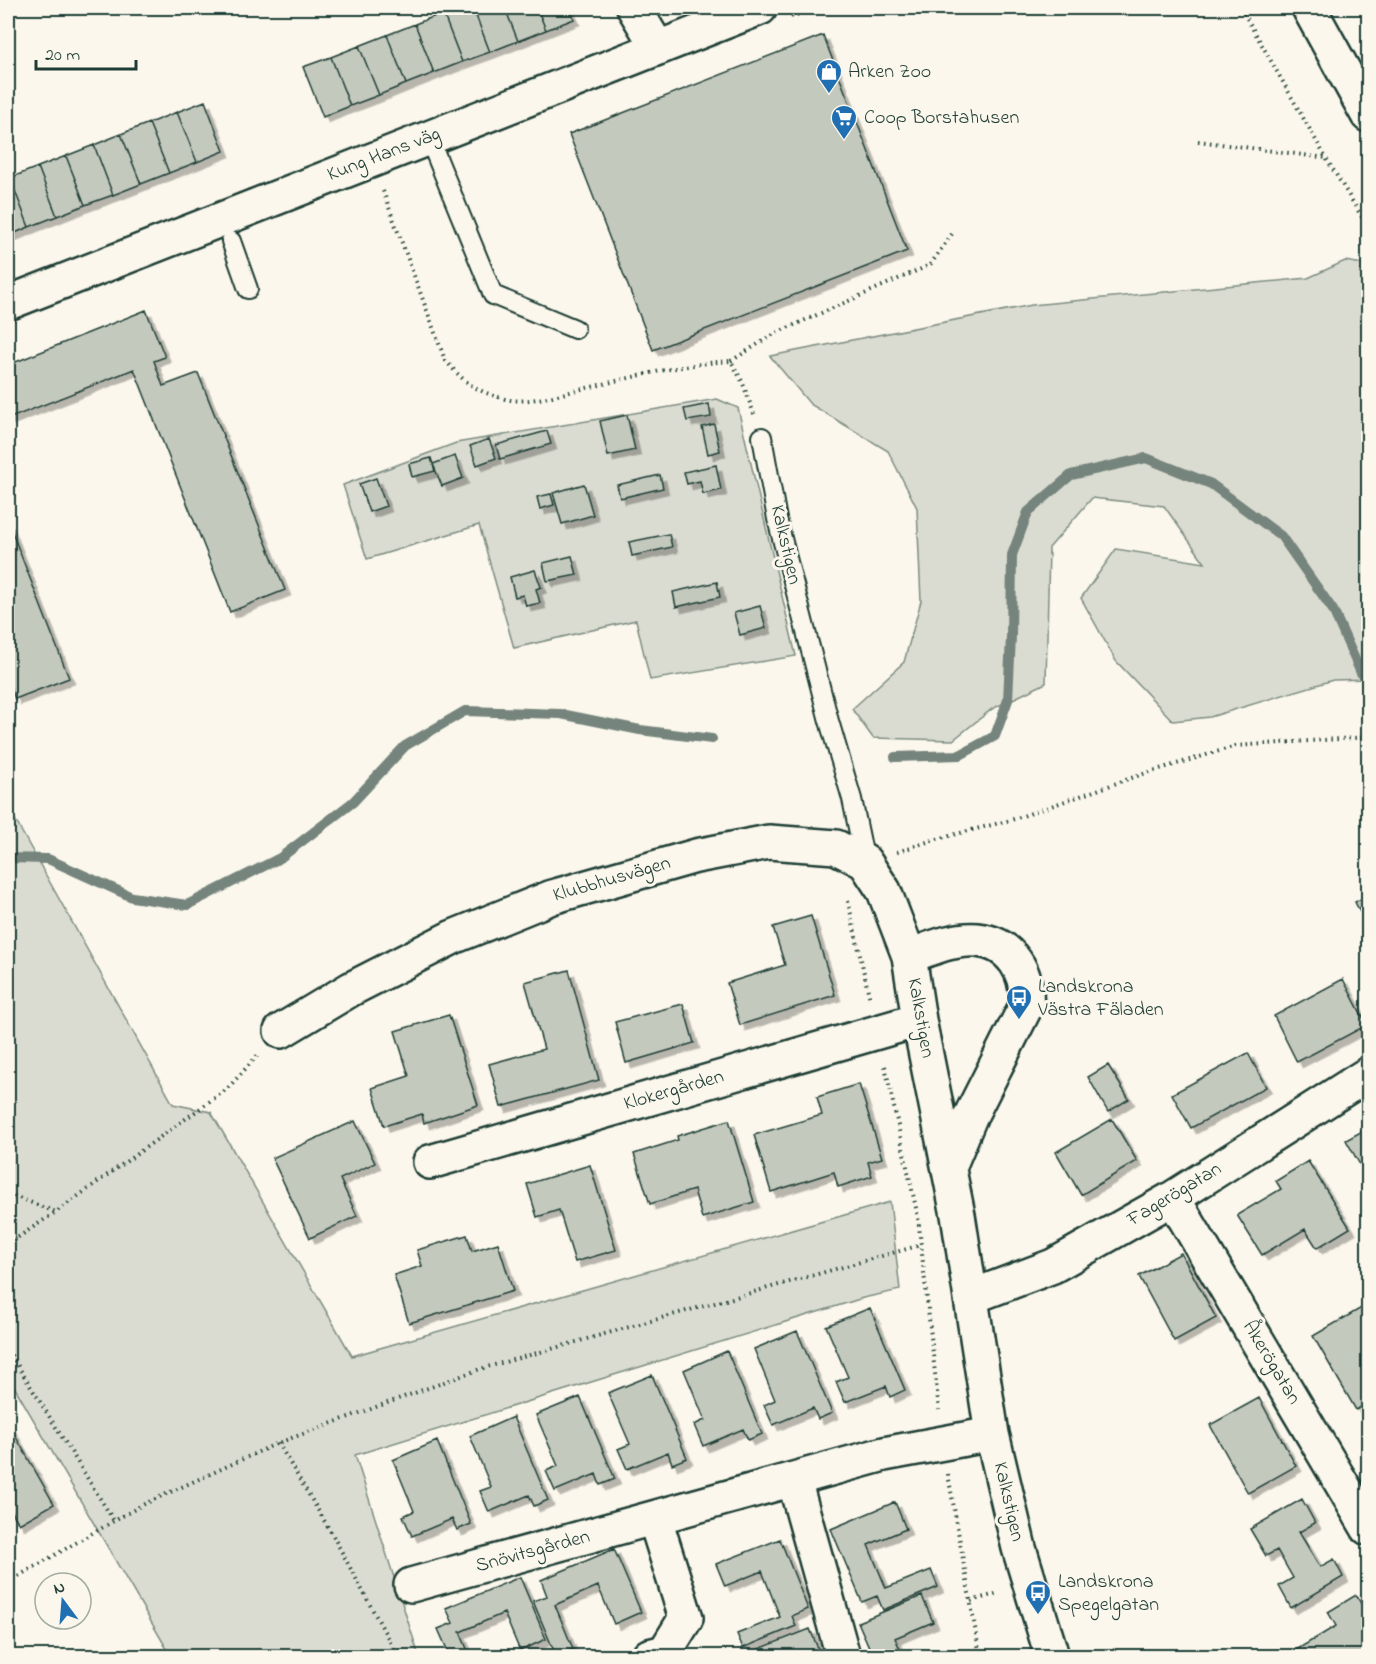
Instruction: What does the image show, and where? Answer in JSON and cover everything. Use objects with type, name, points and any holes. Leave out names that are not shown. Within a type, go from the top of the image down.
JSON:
[{"type":"street","points":[[634,8],[658,48]]},
{"type":"street","name":"Kung Hans väg","points":[[8,303],[760,8]]},
{"type":"street","points":[[1309,8],[1368,115]]},
{"type":"street","name":"Klubbhusvägen","points":[[281,1031],[351,989],[453,937],[552,897],[696,856],[769,842],[836,847],[865,862],[884,891],[909,956]]},
{"type":"street","name":"Kalkstigen","points":[[949,1167],[970,1117],[1026,1006],[1027,992],[1017,963],[1010,954],[989,943],[976,940],[959,941],[909,956],[919,1020],[949,1167],[992,1434],[1019,1548],[1052,1656]]},
{"type":"street","name":"Klokergården","points":[[430,1162],[919,1020]]},
{"type":"street","name":"Fagerögatan","points":[[971,1297],[1053,1266],[1173,1198],[1368,1074]]},
{"type":"street","name":"Åkerögatan","points":[[1173,1198],[1368,1528]]},
{"type":"street","name":"Snövitsgården","points":[[411,1585],[884,1454],[992,1434]]},
{"type":"street","points":[[794,1480],[843,1656]]},
{"type":"street","points":[[649,1656],[665,1652],[686,1618],[655,1519]]},
{"type":"lane","points":[[429,138],[493,295],[575,329]]},
{"type":"lane","points":[[231,241],[248,289]]},
{"type":"lane","name":"Kalkstigen","points":[[762,437],[777,519],[829,721],[852,799],[865,862]]},
{"type":"path","points":[[1241,8],[1368,227]]},
{"type":"path","points":[[1198,141],[1326,158]]},
{"type":"path","points":[[731,361],[776,333],[930,265],[952,234]]},
{"type":"path","points":[[865,862],[933,840],[1011,820],[1140,775],[1236,746],[1368,737]]},
{"type":"path","points":[[836,847],[918,1217],[942,1443],[980,1656]]},
{"type":"path","points":[[8,1244],[227,1089],[281,1031]]},
{"type":"path","points":[[8,1194],[56,1212]]},
{"type":"path","points":[[8,1582],[140,1506],[278,1443],[480,1369],[921,1245]]},
{"type":"path","points":[[8,1350],[114,1521]]},
{"type":"path","points":[[278,1443],[342,1552],[390,1642],[394,1656]]},
{"type":"path","points":[[971,1601],[1008,1590]]},
{"type":"shaded area","points":[[1345,261],[1368,265],[1368,679],[1333,680],[1210,717],[1173,721],[1116,661],[1081,598],[1116,549],[1205,563],[1164,506],[1092,498],[1049,548],[1046,683],[992,709],[953,740],[873,738],[852,709],[904,662],[921,601],[917,508],[888,451],[810,404],[770,356],[1032,305],[1308,278]]},
{"type":"shaded area","points":[[717,399],[738,408],[796,656],[650,680],[636,620],[514,648],[479,525],[367,559],[343,485],[456,443]]},
{"type":"shaded area","points":[[8,807],[173,1104],[211,1112],[352,1356],[890,1202],[900,1290],[863,1298],[355,1455],[419,1656],[171,1656],[8,1376]]},
{"type":"building","points":[[457,8],[473,8],[490,52],[462,62],[443,13]]},
{"type":"building","points":[[473,8],[505,8],[518,41],[490,52]]},
{"type":"building","points":[[505,8],[537,8],[546,30],[518,41]]},
{"type":"building","points":[[537,8],[569,8],[574,19],[546,30]]},
{"type":"building","points":[[443,13],[462,62],[434,73],[415,24]]},
{"type":"building","points":[[415,24],[434,73],[406,84],[387,35]]},
{"type":"building","points":[[387,35],[406,84],[379,95],[359,46]]},
{"type":"building","points":[[823,35],[907,251],[653,350],[569,134]]},
{"type":"building","points":[[359,46],[379,95],[350,106],[331,57]]},
{"type":"building","points":[[331,57],[350,106],[323,117],[303,67]]},
{"type":"building","points":[[205,101],[224,151],[197,162],[177,112]]},
{"type":"building","points":[[177,112],[197,162],[169,173],[149,123]]},
{"type":"building","points":[[149,123],[169,173],[141,184],[121,134]]},
{"type":"building","points":[[121,134],[141,184],[113,195],[94,145]]},
{"type":"building","points":[[94,145],[113,195],[85,205],[66,156]]},
{"type":"building","points":[[66,156],[85,205],[57,216],[38,167]]},
{"type":"building","points":[[38,167],[57,216],[29,227],[10,178]]},
{"type":"building","points":[[10,178],[29,227],[8,236],[8,179]]},
{"type":"building","points":[[146,310],[165,357],[154,361],[163,386],[198,373],[285,590],[230,612],[134,369],[8,419],[8,365]]},
{"type":"building","points":[[709,404],[711,417],[687,421],[684,409]]},
{"type":"building","points":[[627,415],[635,450],[608,456],[600,421]]},
{"type":"building","points":[[714,424],[720,451],[708,454],[702,427]]},
{"type":"building","points":[[547,431],[551,444],[500,459],[496,445]]},
{"type":"building","points":[[489,439],[496,458],[477,465],[470,446]]},
{"type":"building","points":[[455,456],[463,478],[442,486],[433,464]]},
{"type":"building","points":[[431,458],[435,471],[412,477],[409,464]]},
{"type":"building","points":[[716,465],[721,490],[703,494],[700,481],[687,484],[684,472]]},
{"type":"building","points":[[660,475],[663,488],[620,498],[617,485]]},
{"type":"building","points":[[376,478],[386,506],[369,512],[359,484]]},
{"type":"building","points":[[584,484],[593,515],[562,524],[553,493]]},
{"type":"building","points":[[551,494],[554,505],[540,509],[537,497]]},
{"type":"building","points":[[8,522],[69,678],[15,699],[8,680]]},
{"type":"building","points":[[669,534],[672,547],[632,556],[629,542]]},
{"type":"building","points":[[572,556],[577,575],[547,581],[543,563]]},
{"type":"building","points":[[535,570],[541,587],[536,589],[540,603],[526,606],[523,595],[515,597],[510,577]]},
{"type":"building","points":[[717,582],[720,597],[676,607],[673,592]]},
{"type":"building","points":[[760,606],[766,628],[740,635],[734,613]]},
{"type":"building","points":[[1368,895],[1368,928],[1355,902]]},
{"type":"building","points":[[811,916],[835,995],[740,1025],[727,983],[785,965],[773,927]]},
{"type":"building","points":[[569,970],[599,1080],[501,1107],[489,1064],[544,1049],[525,982]]},
{"type":"building","points":[[1343,979],[1367,1025],[1297,1062],[1274,1016]]},
{"type":"building","points":[[683,1004],[694,1043],[626,1063],[615,1022]]},
{"type":"building","points":[[449,1015],[478,1105],[424,1123],[422,1114],[384,1126],[372,1088],[409,1076],[395,1031]]},
{"type":"building","points":[[1248,1053],[1266,1087],[1191,1128],[1172,1094]]},
{"type":"building","points":[[1108,1065],[1129,1099],[1108,1112],[1088,1077]]},
{"type":"building","points":[[859,1084],[882,1158],[868,1162],[872,1176],[838,1187],[834,1172],[771,1192],[754,1135],[822,1115],[817,1097]]},
{"type":"building","points":[[1112,1119],[1137,1161],[1081,1195],[1056,1152]]},
{"type":"building","points":[[729,1120],[754,1202],[702,1218],[694,1190],[650,1204],[634,1154],[678,1140],[677,1136]]},
{"type":"building","points":[[355,1121],[375,1163],[340,1179],[357,1216],[310,1238],[272,1158]]},
{"type":"building","points":[[1368,1128],[1368,1179],[1346,1140]]},
{"type":"building","points":[[1308,1161],[1350,1228],[1317,1248],[1305,1229],[1262,1255],[1237,1215],[1281,1189],[1276,1181]]},
{"type":"building","points":[[590,1165],[616,1250],[575,1262],[559,1210],[537,1217],[527,1184]]},
{"type":"building","points":[[467,1235],[472,1251],[498,1243],[513,1291],[409,1323],[394,1275],[422,1266],[417,1250]]},
{"type":"building","points":[[1181,1253],[1216,1318],[1174,1341],[1139,1276]]},
{"type":"building","points":[[1363,1307],[1368,1316],[1368,1402],[1356,1410],[1313,1336]]},
{"type":"building","points":[[870,1308],[905,1390],[890,1397],[886,1386],[845,1402],[836,1382],[848,1377],[826,1326]]},
{"type":"building","points":[[797,1331],[832,1413],[818,1419],[813,1408],[773,1425],[764,1405],[775,1400],[754,1349]]},
{"type":"building","points":[[727,1351],[762,1434],[748,1440],[743,1429],[703,1446],[694,1425],[705,1420],[684,1370]]},
{"type":"building","points":[[652,1375],[687,1458],[672,1464],[668,1452],[627,1469],[618,1449],[630,1444],[608,1393]]},
{"type":"building","points":[[580,1397],[615,1479],[600,1485],[596,1474],[555,1491],[546,1471],[558,1466],[536,1415]]},
{"type":"building","points":[[1259,1398],[1296,1466],[1248,1493],[1210,1425]]},
{"type":"building","points":[[513,1417],[548,1500],[534,1506],[529,1495],[489,1512],[480,1491],[491,1487],[470,1436]]},
{"type":"building","points":[[8,1423],[54,1504],[19,1524],[8,1505]]},
{"type":"building","points":[[437,1441],[471,1524],[457,1530],[452,1519],[412,1536],[403,1516],[414,1511],[393,1460]]},
{"type":"building","points":[[1302,1499],[1315,1523],[1299,1532],[1320,1567],[1334,1559],[1343,1577],[1291,1608],[1279,1586],[1293,1578],[1277,1550],[1266,1556],[1250,1529]]},
{"type":"building","points":[[895,1502],[906,1529],[868,1545],[886,1588],[931,1570],[938,1587],[883,1610],[877,1596],[862,1602],[831,1529]]},
{"type":"building","points":[[780,1539],[808,1609],[792,1616],[796,1626],[743,1648],[737,1634],[780,1617],[762,1571],[725,1586],[716,1564]]},
{"type":"building","points":[[614,1549],[641,1612],[614,1624],[598,1586],[555,1605],[573,1649],[556,1656],[533,1601],[547,1596],[541,1580]]},
{"type":"building","points":[[520,1577],[546,1639],[520,1651],[504,1613],[460,1632],[470,1656],[450,1656],[438,1629],[453,1623],[446,1608]]},
{"type":"building","points":[[1356,1595],[1368,1616],[1368,1656],[1286,1656],[1336,1626],[1328,1612]]},
{"type":"building","points":[[922,1596],[933,1622],[895,1638],[903,1656],[873,1656],[858,1622]]},
{"type":"building","points":[[810,1629],[821,1656],[747,1656],[746,1654]]},
{"type":"waterway","points":[[895,757],[960,755],[995,736],[1008,700],[1012,555],[1028,512],[1071,475],[1146,458],[1211,484],[1281,536],[1333,610],[1361,673],[1368,678]]},
{"type":"waterway","points":[[8,858],[48,859],[132,897],[187,905],[280,858],[353,802],[405,746],[465,711],[561,714],[640,730],[712,739]]},
{"type":"place","name":"Arken Zoo","points":[[829,95]]},
{"type":"place","name":"Coop Borstahusen","points":[[844,141]]},
{"type":"place","name":"Landskrona Västra Fäladen","points":[[1019,1021]]},
{"type":"place","name":"Landskrona Spegelgatan","points":[[1038,1616]]}]
